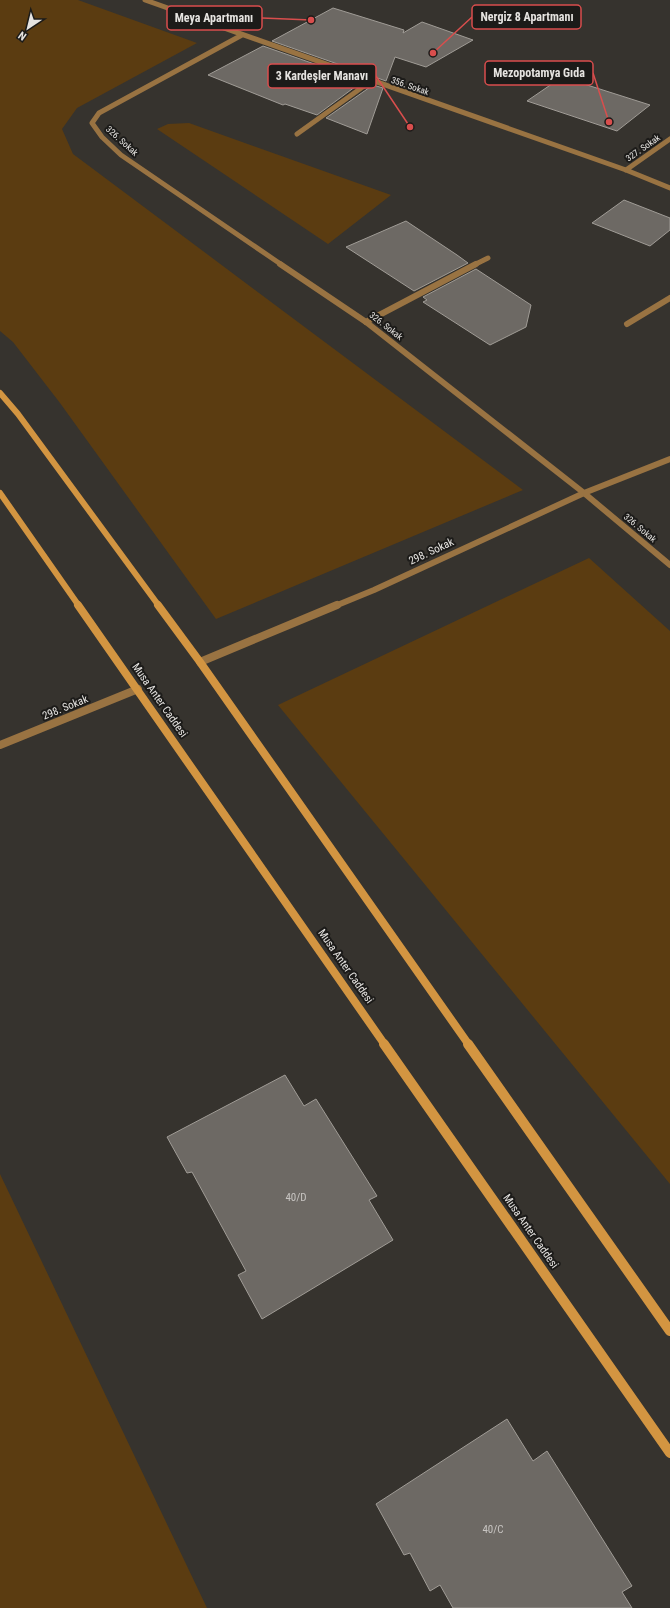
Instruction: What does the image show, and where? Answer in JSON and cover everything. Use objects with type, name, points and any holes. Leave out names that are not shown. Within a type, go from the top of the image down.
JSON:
[{"type":"main road","points":[[0,393],[18,414],[200,662],[670,1330]]},
{"type":"main road","name":"Musa Anter Caddesi","points":[[0,493],[670,1453]]},
{"type":"street","name":"356. Sokak","points":[[146,0],[371,81],[626,170],[670,188]]},
{"type":"street","name":"326. Sokak","points":[[242,35],[99,113],[92,123],[102,137],[121,155],[186,201],[366,322],[584,493],[670,565]]},
{"type":"street","points":[[296,134],[371,81]]},
{"type":"street","name":"327. Sokak","points":[[626,170],[670,139]]},
{"type":"street","points":[[366,322],[488,258]]},
{"type":"street","points":[[628,324],[670,298]]},
{"type":"street","name":"298. Sokak","points":[[200,662],[374,590],[584,493],[670,459]]},
{"type":"street","name":"298. Sokak","points":[[0,745],[138,689]]},
{"type":"shaded area","points":[[0,0],[78,0],[197,43],[77,108],[62,129],[73,154],[523,490],[216,619],[60,403],[13,342],[0,331]]},
{"type":"shaded area","points":[[189,123],[391,195],[328,244],[157,129],[168,124]]},
{"type":"shaded area","points":[[589,558],[670,631],[670,1184],[278,705]]},
{"type":"shaded area","points":[[0,1174],[207,1608],[0,1608]]},
{"type":"building","points":[[333,8],[404,30],[403,33],[422,22],[473,40],[426,67],[395,57],[386,81],[272,41]]},
{"type":"building","points":[[263,46],[363,81],[317,115],[285,104],[283,105],[208,75]]},
{"type":"building","points":[[562,77],[650,105],[617,131],[527,101]]},
{"type":"building","points":[[373,85],[383,88],[367,134],[326,118]]},
{"type":"building","points":[[624,200],[670,218],[670,230],[650,246],[592,223]]},
{"type":"building","points":[[406,221],[468,263],[414,291],[346,247]]},
{"type":"building","points":[[476,269],[531,305],[526,327],[490,345],[423,302],[427,300],[423,297]]},
{"type":"building","points":[[285,1075],[304,1106],[316,1099],[377,1196],[369,1200],[393,1240],[262,1319],[238,1275],[246,1271],[192,1172],[187,1173],[167,1137]]},
{"type":"building","points":[[507,1419],[533,1461],[547,1451],[632,1586],[622,1592],[632,1608],[453,1608],[440,1585],[430,1591],[410,1553],[404,1555],[376,1504]]},
{"type":"place","name":"Meya Apartmanı","points":[[311,20]]},
{"type":"place","name":"Nergiz 8 Apartmanı","points":[[433,53]]},
{"type":"place","name":"Mezopotamya Gıda","points":[[609,122]]},
{"type":"place","name":"3 Kardeşler Manavı","points":[[410,127]]}]
